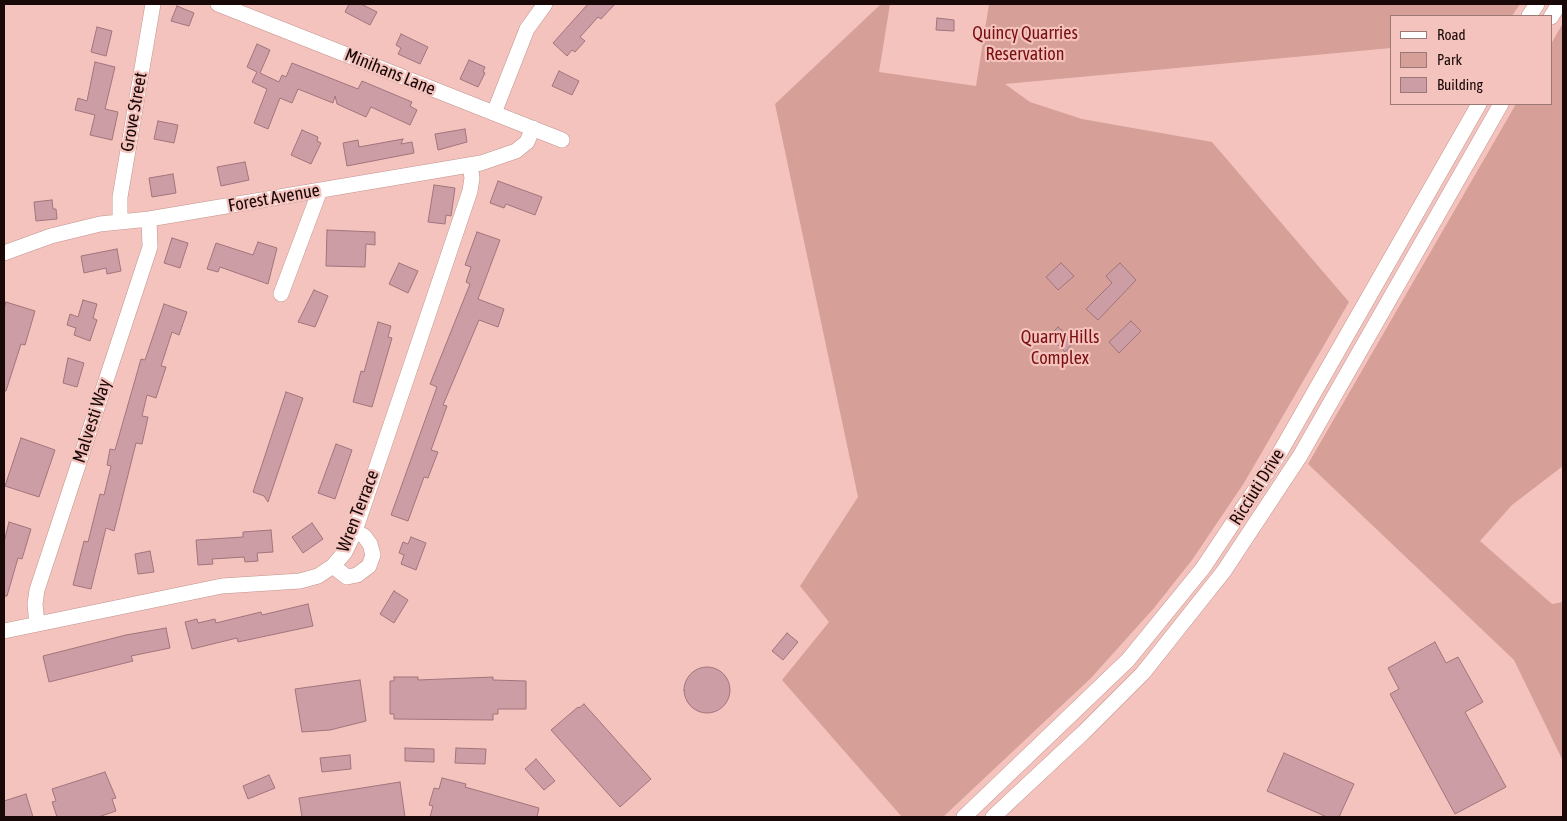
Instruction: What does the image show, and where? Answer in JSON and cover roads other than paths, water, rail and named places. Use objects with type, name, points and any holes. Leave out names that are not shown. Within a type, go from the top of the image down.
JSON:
[{"type":"street","name":"Grove Street","points":[[120,222],[120,197],[153,4]]},
{"type":"street","name":"Minihans Lane","points":[[218,4],[562,140]]},
{"type":"street","points":[[494,113],[527,29],[545,4]]},
{"type":"street","points":[[1530,15],[1536,4]]},
{"type":"street","points":[[1552,15],[1559,4]]},
{"type":"street","name":"Ricciuti Drive","points":[[964,817],[1070,718],[1128,660],[1203,568],[1279,454],[1478,105]]},
{"type":"street","name":"Ricciuti Drive","points":[[993,817],[1093,723],[1143,672],[1224,571],[1300,456],[1500,105]]},
{"type":"street","name":"Forest Avenue","points":[[4,253],[67,231],[470,165],[516,152],[527,142],[533,128]]},
{"type":"street","name":"Wren Terrace","points":[[4,631],[232,585],[300,581],[318,576],[333,566],[345,552],[354,531],[470,191],[472,178],[470,165]]},
{"type":"street","points":[[281,294],[320,190]]},
{"type":"street","name":"Malvesti Way","points":[[37,624],[35,604],[37,590],[150,247],[149,219]]},
{"type":"street","points":[[333,566],[347,577],[357,575],[370,566],[373,555],[370,544],[364,536],[354,531]]},
{"type":"park label","name":"Quincy Quarries Reservation","points":[[1025,43]]},
{"type":"park label","name":"Quarry Hills Complex","points":[[1060,347]]}]
